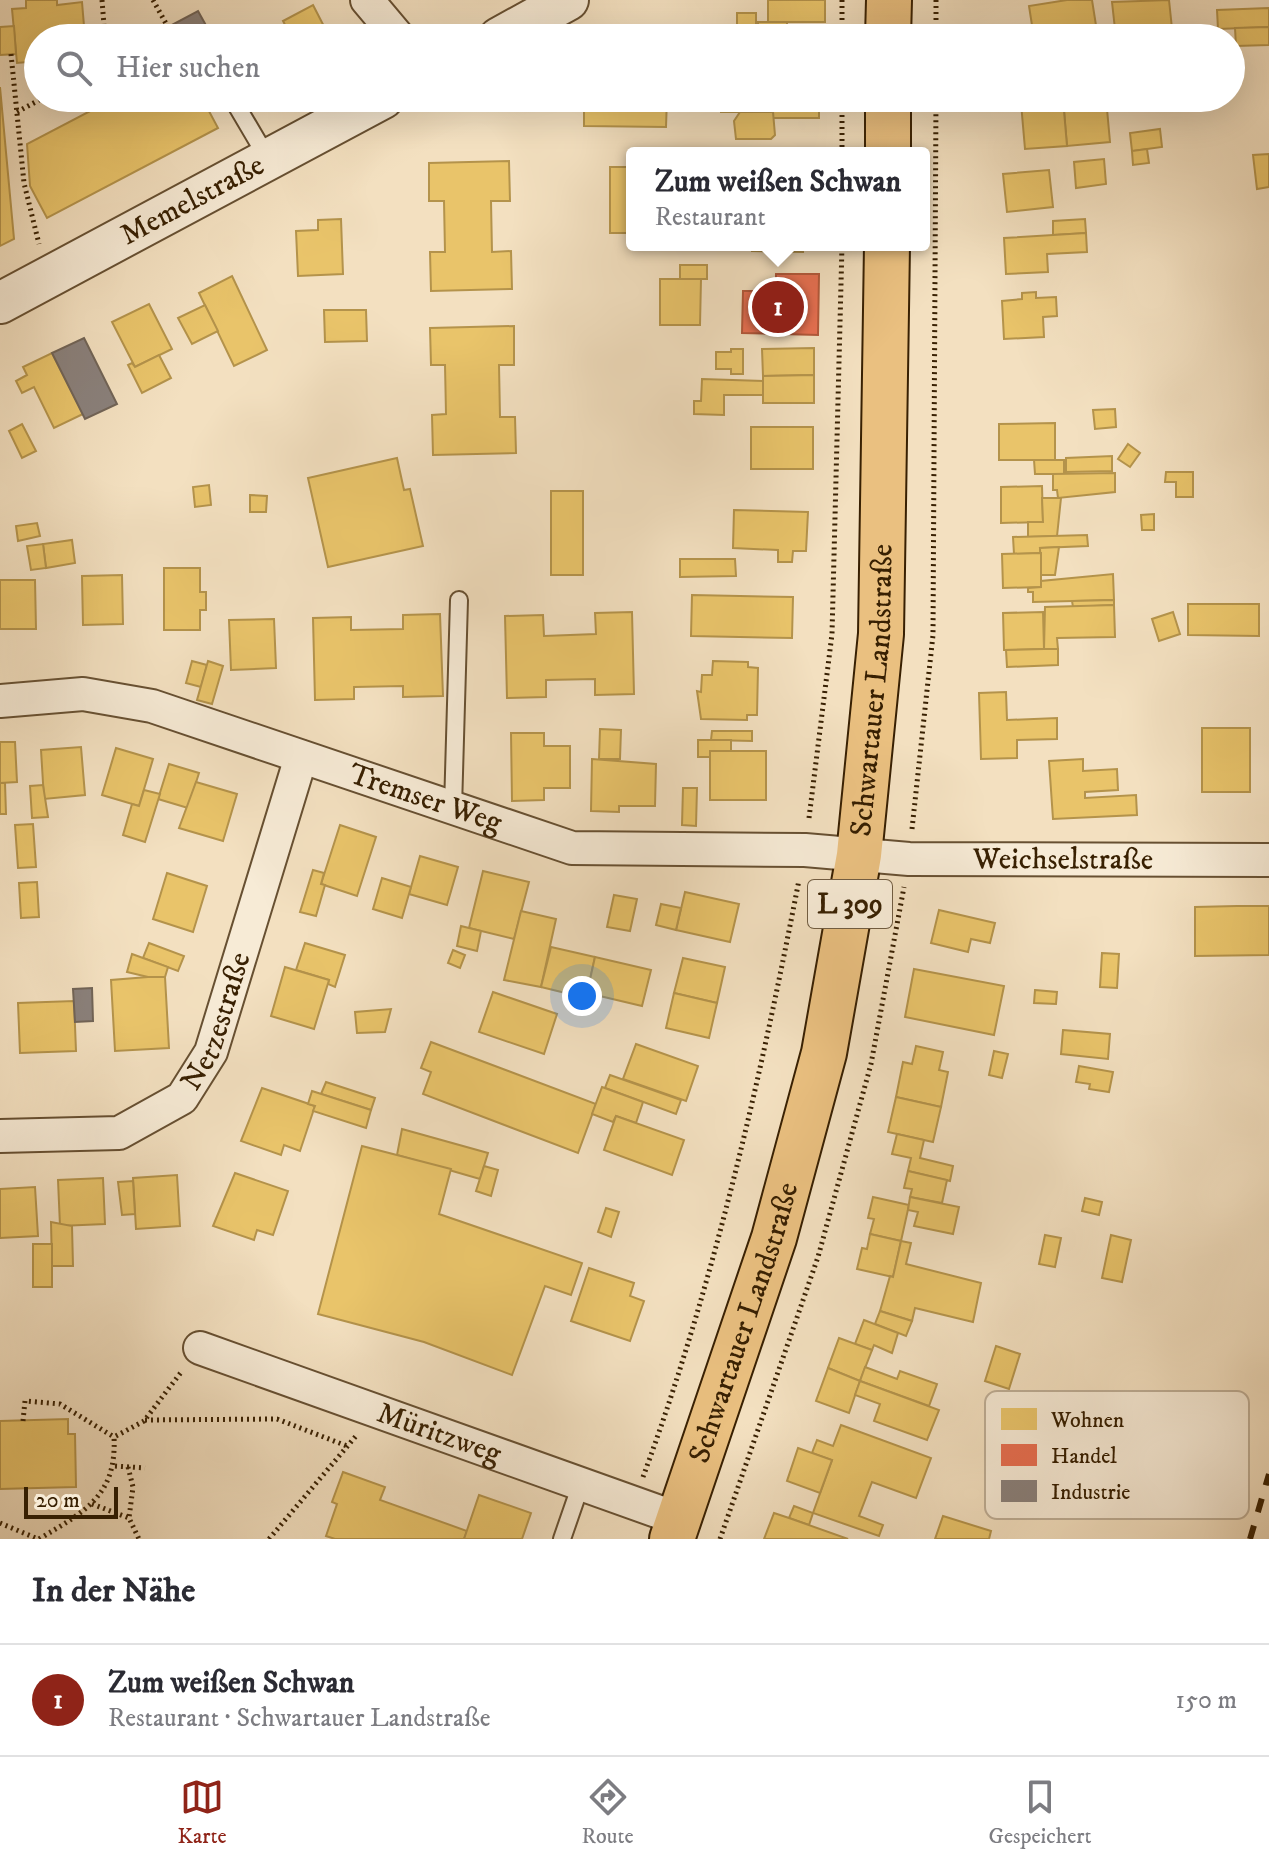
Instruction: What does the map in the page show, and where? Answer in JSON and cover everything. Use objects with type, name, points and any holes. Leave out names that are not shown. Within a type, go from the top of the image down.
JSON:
[{"type":"main road","points":[[888,24],[889,0]]},
{"type":"main road","points":[[888,112],[888,147]]},
{"type":"main road","name":"Schwartauer Landstraße","points":[[676,1529],[774,1238],[824,1053],[859,855],[881,634],[887,251]]},
{"type":"street","points":[[367,0],[387,24]]},
{"type":"street","points":[[524,24],[568,0]]},
{"type":"street","name":"Memelstraße","points":[[0,303],[357,112]]},
{"type":"street","name":"Tremser Weg","points":[[0,701],[83,694],[152,706],[572,848],[805,850],[859,855]]},
{"type":"street","name":"Netzestraße","points":[[0,1136],[119,1133],[182,1098],[211,1052],[301,757]]},
{"type":"street","name":"Weichselstraße","points":[[859,855],[909,859],[1269,860]]},
{"type":"street","name":"Müritzweg","points":[[200,1348],[634,1503],[676,1529]]},
{"type":"lane","points":[[240,112],[268,159]]},
{"type":"lane","points":[[453,808],[459,600]]},
{"type":"lane","points":[[562,1539],[581,1484]]},
{"type":"path","points":[[102,0],[104,24]]},
{"type":"path","points":[[153,0],[166,24]]},
{"type":"path","points":[[842,0],[842,24]]},
{"type":"path","points":[[936,0],[936,24]]},
{"type":"path","points":[[11,54],[24,183],[38,242],[55,273]]},
{"type":"path","points":[[17,112],[24,108]]},
{"type":"path","points":[[842,112],[842,147]]},
{"type":"path","points":[[634,1503],[686,1358],[698,1300],[765,1053],[805,850],[832,634],[842,251]]},
{"type":"path","points":[[114,1437],[144,1421],[200,1348]]},
{"type":"path","points":[[23,1421],[25,1401],[60,1404],[114,1437]]},
{"type":"path","points":[[269,1539],[376,1411]]},
{"type":"path","points":[[144,1421],[277,1419],[347,1446]]},
{"type":"path","points":[[0,1523],[38,1539],[92,1504],[115,1466],[114,1437]]},
{"type":"path","points":[[115,1466],[145,1468]]},
{"type":"path","points":[[128,1467],[133,1487],[129,1518],[139,1539]]},
{"type":"path","points":[[92,1504],[129,1518]]},
{"type":"building: Wohnen","points":[[26,0],[57,0],[57,5],[82,2],[84,24],[24,24],[24,62],[17,63],[12,9],[26,8]]},
{"type":"building: Wohnen","points":[[768,0],[825,0],[825,22],[768,22]]},
{"type":"building: Wohnen","points":[[1092,0],[1096,24],[1032,24],[1029,6]]},
{"type":"building: Wohnen","points":[[1169,0],[1172,24],[1114,24],[1112,2]]},
{"type":"building: Wohnen","points":[[313,5],[323,24],[285,24],[283,21]]},
{"type":"building: Wohnen","points":[[1269,8],[1269,27],[1218,24],[1217,10]]},
{"type":"building: Wohnen","points":[[737,13],[756,13],[756,24],[737,24]]},
{"type":"building: Wohnen","points":[[758,22],[787,22],[787,24]]},
{"type":"building: Wohnen","points":[[14,26],[16,54],[0,55],[0,27]]},
{"type":"building: Wohnen","points":[[1269,27],[1269,45],[1245,46],[1245,28]]},
{"type":"building: Wohnen","points":[[0,87],[14,239],[0,246]]},
{"type":"building: Wohnen","points":[[88,112],[209,112],[218,128],[47,218],[30,186],[27,144]]},
{"type":"building: Wohnen","points":[[584,112],[667,112],[666,127],[584,126]]},
{"type":"building: Wohnen","points":[[740,112],[773,112],[775,135],[771,139],[736,139],[734,121]]},
{"type":"building: Wohnen","points":[[773,112],[819,112],[819,118],[773,118]]},
{"type":"building: Wohnen","points":[[1022,112],[1064,112],[1067,146],[1025,149]]},
{"type":"building: Wohnen","points":[[1064,112],[1107,112],[1110,142],[1067,146]]},
{"type":"building: Wohnen","points":[[1160,129],[1162,147],[1132,151],[1130,133]]},
{"type":"building: Wohnen","points":[[1147,149],[1149,163],[1133,165],[1132,151]]},
{"type":"building: Wohnen","points":[[1269,154],[1269,187],[1257,189],[1253,155]]},
{"type":"building: Wohnen","points":[[1104,159],[1106,184],[1076,188],[1074,162]]},
{"type":"building: Wohnen","points":[[509,161],[510,201],[491,201],[492,252],[511,251],[512,289],[431,291],[430,252],[445,252],[444,201],[429,201],[429,163]]},
{"type":"building: Wohnen","points":[[610,167],[626,167],[626,233],[610,233]]},
{"type":"building: Wohnen","points":[[1049,170],[1053,207],[1007,212],[1003,174]]},
{"type":"building: Wohnen","points":[[341,219],[343,274],[298,276],[296,231],[318,230],[318,220]]},
{"type":"building: Wohnen","points":[[1085,219],[1086,233],[1053,235],[1053,221]]},
{"type":"building: Wohnen","points":[[1086,233],[1087,252],[1047,254],[1048,272],[1006,274],[1004,238]]},
{"type":"building: Wohnen","points":[[680,265],[707,265],[707,279],[680,279]]},
{"type":"building: Wohnen","points":[[232,276],[267,350],[234,366],[199,293]]},
{"type":"building: Wohnen","points":[[660,279],[701,279],[700,325],[660,325]]},
{"type":"building: Wohnen","points":[[1036,292],[1036,298],[1056,297],[1057,316],[1043,317],[1044,337],[1004,339],[1002,301],[1022,299],[1022,293]]},
{"type":"building: Wohnen","points":[[149,304],[172,349],[135,367],[112,322]]},
{"type":"building: Wohnen","points":[[205,305],[218,331],[192,344],[178,318]]},
{"type":"building: Wohnen","points":[[324,310],[366,310],[367,341],[325,342]]},
{"type":"building: Wohnen","points":[[514,326],[514,365],[499,365],[500,417],[515,417],[516,453],[433,455],[432,415],[446,414],[445,365],[431,365],[430,328]]},
{"type":"building: Wohnen","points":[[814,348],[814,375],[763,376],[762,349]]},
{"type":"building: Wohnen","points":[[731,349],[743,349],[743,374],[731,374],[731,369],[716,369],[716,352],[731,352]]},
{"type":"building: Wohnen","points":[[52,353],[83,414],[54,428],[34,387],[22,393],[16,381],[27,375],[23,367]]},
{"type":"building: Wohnen","points":[[159,355],[171,378],[142,393],[128,365],[132,363],[135,367]]},
{"type":"building: Wohnen","points":[[814,375],[814,403],[763,403],[763,376]]},
{"type":"building: Wohnen","points":[[702,379],[763,381],[763,395],[724,395],[724,415],[694,414],[694,401],[701,401]]},
{"type":"building: Wohnen","points":[[1115,409],[1116,427],[1095,429],[1093,410]]},
{"type":"building: Wohnen","points":[[1055,423],[1055,460],[999,460],[999,424]]},
{"type":"building: Wohnen","points":[[22,424],[36,451],[22,458],[9,431]]},
{"type":"building: Wohnen","points":[[751,427],[813,427],[813,469],[751,469]]},
{"type":"building: Wohnen","points":[[1128,444],[1140,453],[1130,467],[1118,459]]},
{"type":"building: Wohnen","points":[[1112,456],[1112,471],[1066,472],[1066,458]]},
{"type":"building: Wohnen","points":[[397,458],[404,490],[410,489],[423,546],[328,567],[308,478]]},
{"type":"building: Wohnen","points":[[1034,460],[1064,460],[1064,474],[1035,474]]},
{"type":"building: Wohnen","points":[[1166,472],[1193,472],[1193,497],[1176,497],[1176,482],[1165,482]]},
{"type":"building: Wohnen","points":[[1115,473],[1115,492],[1058,498],[1057,490],[1053,490],[1053,474]]},
{"type":"building: Wohnen","points":[[209,485],[211,505],[195,507],[193,487]]},
{"type":"building: Wohnen","points":[[1042,486],[1043,522],[1001,523],[1001,487]]},
{"type":"building: Wohnen","points":[[551,491],[583,491],[583,575],[551,575]]},
{"type":"building: Wohnen","points":[[250,495],[267,496],[266,512],[250,512]]},
{"type":"building: Wohnen","points":[[1042,498],[1061,498],[1057,536],[1028,537],[1028,522],[1043,522]]},
{"type":"building: Wohnen","points":[[734,510],[808,512],[806,551],[793,551],[792,562],[778,562],[778,550],[733,548]]},
{"type":"building: Wohnen","points":[[1154,514],[1154,530],[1142,530],[1141,515]]},
{"type":"building: Wohnen","points":[[37,523],[40,536],[18,541],[16,526]]},
{"type":"building: Wohnen","points":[[1087,535],[1088,546],[1040,548],[1041,553],[1014,554],[1013,537]]},
{"type":"building: Wohnen","points":[[72,540],[75,563],[46,568],[43,544]]},
{"type":"building: Wohnen","points":[[43,544],[46,568],[31,570],[27,546]]},
{"type":"building: Wohnen","points":[[1059,547],[1055,575],[1041,575],[1040,548]]},
{"type":"building: Wohnen","points":[[1041,553],[1041,587],[1003,588],[1002,554]]},
{"type":"building: Wohnen","points":[[680,559],[735,559],[736,576],[680,577]]},
{"type":"building: Wohnen","points":[[164,568],[200,568],[200,592],[206,592],[206,610],[200,610],[200,630],[164,630]]},
{"type":"building: Wohnen","points":[[1113,574],[1114,600],[1033,602],[1033,592],[1028,592],[1028,588],[1041,587],[1041,581]]},
{"type":"building: Wohnen","points":[[122,575],[123,624],[83,625],[82,576]]},
{"type":"building: Wohnen","points":[[0,580],[35,580],[36,629],[0,629]]},
{"type":"building: Wohnen","points":[[692,595],[793,597],[792,638],[691,636]]},
{"type":"building: Wohnen","points":[[1114,600],[1114,605],[1073,607],[1072,601]]},
{"type":"building: Wohnen","points":[[1188,604],[1259,604],[1259,636],[1188,635]]},
{"type":"building: Wohnen","points":[[1114,605],[1115,637],[1057,638],[1058,649],[1044,649],[1045,607]]},
{"type":"building: Wohnen","points":[[632,612],[634,694],[595,695],[595,679],[546,680],[546,697],[507,698],[505,616],[543,615],[544,636],[596,634],[595,613]]},
{"type":"building: Wohnen","points":[[1043,612],[1044,649],[1004,650],[1003,613]]},
{"type":"building: Wohnen","points":[[1173,612],[1180,634],[1159,641],[1152,619]]},
{"type":"building: Wohnen","points":[[440,614],[443,696],[403,697],[403,686],[354,687],[354,699],[315,700],[313,618],[351,617],[351,630],[403,629],[403,615]]},
{"type":"building: Wohnen","points":[[274,619],[276,668],[231,670],[229,620]]},
{"type":"building: Wohnen","points":[[1058,649],[1058,665],[1007,667],[1006,650]]},
{"type":"building: Wohnen","points":[[192,661],[207,665],[201,687],[186,683]]},
{"type":"building: Wohnen","points":[[208,661],[223,666],[212,704],[197,700]]},
{"type":"building: Wohnen","points":[[713,661],[748,662],[748,667],[758,668],[757,715],[747,715],[747,720],[701,719],[697,691],[701,692],[702,675],[712,675]]},
{"type":"building: Wohnen","points":[[1006,692],[1007,720],[1057,718],[1057,739],[1017,740],[1017,758],[981,759],[979,693]]},
{"type":"building: Wohnen","points":[[1202,728],[1250,728],[1250,792],[1202,792]]},
{"type":"building: Wohnen","points":[[600,729],[621,730],[620,759],[599,759]]},
{"type":"building: Wohnen","points":[[712,731],[752,731],[752,741],[711,740]]},
{"type":"building: Wohnen","points":[[511,733],[544,733],[544,746],[570,746],[570,788],[544,788],[544,800],[512,801]]},
{"type":"building: Wohnen","points":[[698,740],[731,740],[731,751],[710,751],[710,757],[698,757]]},
{"type":"building: Wohnen","points":[[0,742],[15,742],[17,782],[0,783]]},
{"type":"building: Wohnen","points":[[81,747],[85,795],[44,799],[41,750]]},
{"type":"building: Wohnen","points":[[116,748],[153,759],[139,806],[102,795]]},
{"type":"building: Wohnen","points":[[710,751],[766,751],[766,800],[710,800]]},
{"type":"building: Wohnen","points":[[592,759],[656,764],[655,806],[619,806],[619,812],[591,811]]},
{"type":"building: Wohnen","points":[[1083,759],[1083,771],[1117,769],[1118,790],[1085,792],[1085,798],[1136,795],[1137,815],[1053,819],[1049,761]]},
{"type":"building: Wohnen","points":[[169,764],[199,773],[188,808],[158,799]]},
{"type":"building: Wohnen","points":[[196,782],[237,794],[223,841],[179,828]]},
{"type":"building: Wohnen","points":[[0,783],[5,783],[6,814],[0,814]]},
{"type":"building: Wohnen","points":[[43,785],[48,817],[32,818],[30,786]]},
{"type":"building: Wohnen","points":[[683,788],[697,788],[696,826],[682,825]]},
{"type":"building: Wohnen","points":[[144,790],[160,794],[145,842],[123,835],[132,804],[139,806]]},
{"type":"building: Wohnen","points":[[33,824],[36,867],[18,868],[15,825]]},
{"type":"building: Wohnen","points":[[340,825],[376,837],[357,896],[321,884]]},
{"type":"building: Wohnen","points":[[420,856],[458,867],[447,905],[409,894]]},
{"type":"building: Wohnen","points":[[313,870],[324,873],[321,884],[325,885],[316,916],[300,912]]},
{"type":"building: Wohnen","points":[[483,871],[529,882],[514,939],[469,928]]},
{"type":"building: Wohnen","points":[[167,873],[207,886],[193,932],[153,919]]},
{"type":"building: Wohnen","points":[[382,878],[411,887],[402,918],[373,909]]},
{"type":"building: Wohnen","points":[[37,882],[39,917],[21,918],[19,883]]},
{"type":"building: Wohnen","points":[[685,892],[739,904],[730,942],[676,930]]},
{"type":"building: Wohnen","points":[[614,895],[637,899],[630,931],[607,927]]},
{"type":"building: Wohnen","points":[[661,904],[681,908],[676,930],[656,925]]},
{"type":"building: Wohnen","points":[[1269,906],[1269,955],[1195,956],[1195,907]]},
{"type":"building: Wohnen","points":[[939,910],[995,923],[990,943],[971,939],[968,952],[931,943]]},
{"type":"building: Wohnen","points":[[521,911],[556,919],[541,987],[504,980]]},
{"type":"building: Wohnen","points":[[461,926],[481,931],[477,951],[457,946]]},
{"type":"building: Wohnen","points":[[149,943],[184,956],[178,971],[143,958]]},
{"type":"building: Wohnen","points":[[305,943],[345,955],[335,987],[328,984],[329,980],[296,970]]},
{"type":"building: Wohnen","points":[[551,947],[595,957],[586,998],[541,987]]},
{"type":"building: Wohnen","points":[[453,950],[465,955],[460,968],[448,963]]},
{"type":"building: Wohnen","points":[[1102,953],[1119,954],[1117,988],[1100,987]]},
{"type":"building: Wohnen","points":[[132,954],[168,967],[165,977],[127,972]]},
{"type":"building: Wohnen","points":[[595,957],[651,970],[642,1006],[587,993]]},
{"type":"building: Wohnen","points":[[683,958],[725,967],[717,1003],[674,993]]},
{"type":"building: Wohnen","points":[[285,967],[329,980],[314,1029],[271,1016]]},
{"type":"building: Wohnen","points":[[914,969],[1004,986],[994,1035],[905,1017]]},
{"type":"building: Wohnen","points":[[165,977],[169,1048],[115,1051],[111,980]]},
{"type":"building: Wohnen","points":[[1035,990],[1057,992],[1056,1004],[1034,1003]]},
{"type":"building: Wohnen","points":[[493,992],[557,1014],[544,1054],[479,1032]]},
{"type":"building: Wohnen","points":[[674,993],[717,1003],[709,1038],[666,1028]]},
{"type":"building: Wohnen","points":[[74,1001],[76,1051],[20,1053],[18,1003]]},
{"type":"building: Wohnen","points":[[391,1009],[385,1032],[357,1033],[355,1012]]},
{"type":"building: Wohnen","points":[[1063,1030],[1110,1034],[1108,1059],[1061,1054]]},
{"type":"building: Wohnen","points":[[431,1042],[596,1104],[578,1153],[423,1094],[431,1072],[421,1068]]},
{"type":"building: Wohnen","points":[[636,1044],[698,1066],[686,1101],[623,1079]]},
{"type":"building: Wohnen","points":[[916,1046],[943,1052],[939,1070],[948,1072],[941,1107],[896,1097],[903,1062],[912,1064]]},
{"type":"building: Wohnen","points":[[994,1051],[1008,1054],[1002,1078],[989,1075]]},
{"type":"building: Wohnen","points":[[1079,1066],[1113,1072],[1109,1092],[1089,1089],[1090,1084],[1076,1082]]},
{"type":"building: Wohnen","points":[[610,1075],[681,1100],[676,1114],[605,1088]]},
{"type":"building: Wohnen","points":[[326,1082],[375,1098],[371,1110],[321,1094]]},
{"type":"building: Wohnen","points":[[602,1087],[643,1102],[636,1123],[616,1116],[613,1122],[592,1114]]},
{"type":"building: Wohnen","points":[[262,1088],[315,1106],[300,1151],[284,1145],[281,1155],[241,1141]]},
{"type":"building: Wohnen","points":[[312,1091],[371,1110],[366,1128],[313,1111],[315,1106],[308,1104]]},
{"type":"building: Wohnen","points":[[896,1097],[941,1107],[933,1142],[888,1132]]},
{"type":"building: Wohnen","points":[[616,1116],[684,1140],[672,1175],[604,1150]]},
{"type":"building: Wohnen","points":[[402,1129],[488,1153],[480,1179],[397,1155]]},
{"type":"building: Wohnen","points":[[897,1134],[924,1140],[920,1158],[953,1166],[950,1181],[908,1171],[911,1158],[892,1154]]},
{"type":"building: Wohnen","points":[[362,1146],[451,1169],[439,1214],[582,1263],[571,1295],[545,1286],[512,1375],[424,1342],[318,1314]]},
{"type":"building: Wohnen","points":[[484,1166],[498,1170],[491,1196],[476,1191]]},
{"type":"building: Wohnen","points":[[908,1171],[947,1180],[942,1203],[910,1197],[912,1189],[904,1188]]},
{"type":"building: Wohnen","points":[[235,1173],[288,1191],[273,1235],[257,1230],[254,1240],[213,1226]]},
{"type":"building: Wohnen","points":[[177,1175],[180,1226],[136,1229],[133,1178]]},
{"type":"building: Wohnen","points":[[103,1178],[105,1224],[60,1226],[58,1180]]},
{"type":"building: Wohnen","points":[[133,1181],[135,1214],[122,1215],[118,1182]]},
{"type":"building: Wohnen","points":[[35,1187],[38,1236],[0,1238],[0,1189]]},
{"type":"building: Wohnen","points":[[873,1197],[909,1205],[901,1241],[870,1234],[874,1219],[868,1218]]},
{"type":"building: Wohnen","points":[[910,1197],[959,1207],[953,1234],[914,1226],[918,1212],[908,1210]]},
{"type":"building: Wohnen","points":[[1085,1198],[1102,1202],[1099,1215],[1082,1211]]},
{"type":"building: Wohnen","points":[[606,1208],[619,1212],[611,1237],[598,1232]]},
{"type":"building: Wohnen","points":[[51,1222],[72,1226],[73,1266],[52,1266]]},
{"type":"building: Wohnen","points":[[870,1234],[901,1241],[893,1277],[857,1269],[862,1248],[867,1249]]},
{"type":"building: Wohnen","points":[[1045,1235],[1061,1238],[1055,1267],[1039,1264]]},
{"type":"building: Wohnen","points":[[1111,1235],[1131,1240],[1122,1282],[1102,1278]]},
{"type":"building: Wohnen","points":[[901,1241],[911,1243],[906,1264],[981,1283],[973,1322],[915,1308],[912,1321],[880,1311],[890,1276],[893,1277]]},
{"type":"building: Wohnen","points":[[33,1244],[52,1244],[52,1287],[33,1287]]},
{"type":"building: Wohnen","points":[[589,1268],[634,1283],[630,1296],[644,1301],[630,1341],[571,1321]]},
{"type":"building: Wohnen","points":[[880,1311],[912,1321],[906,1336],[875,1324]]},
{"type":"building: Wohnen","points":[[864,1320],[898,1333],[892,1353],[874,1345],[872,1350],[855,1344]]},
{"type":"building: Wohnen","points":[[839,1338],[872,1350],[860,1381],[828,1368]]},
{"type":"building: Wohnen","points":[[996,1346],[1020,1354],[1009,1389],[985,1381]]},
{"type":"building: Wohnen","points":[[865,1367],[897,1379],[900,1371],[937,1384],[929,1406],[860,1381]]},
{"type":"building: Wohnen","points":[[828,1368],[860,1381],[849,1413],[816,1401]]},
{"type":"building: Wohnen","points":[[860,1381],[939,1410],[927,1440],[874,1421],[880,1404],[855,1395]]},
{"type":"building: Wohnen","points":[[68,1419],[68,1434],[75,1434],[76,1487],[0,1489],[0,1421]]},
{"type":"building: Wohnen","points":[[841,1425],[931,1458],[916,1498],[872,1482],[859,1516],[883,1525],[879,1536],[813,1513],[832,1460],[812,1453],[817,1440],[833,1446]]},
{"type":"building: Wohnen","points":[[798,1448],[832,1460],[820,1493],[787,1481]]},
{"type":"building: Wohnen","points":[[343,1472],[385,1487],[380,1500],[467,1531],[464,1539],[335,1539],[326,1536],[337,1504],[332,1502]]},
{"type":"building: Wohnen","points":[[479,1495],[531,1513],[522,1539],[464,1539]]},
{"type":"building: Wohnen","points":[[794,1506],[813,1513],[809,1525],[789,1518]]},
{"type":"building: Wohnen","points":[[774,1513],[789,1518],[848,1539],[764,1539]]},
{"type":"building: Wohnen","points":[[943,1516],[991,1531],[989,1539],[935,1539]]},
{"type":"building: Handel","points":[[776,274],[819,274],[818,335],[742,333],[743,291],[767,291],[767,281],[776,281]]},
{"type":"building: Industrie","points":[[198,11],[205,24],[174,24]]},
{"type":"building: Industrie","points":[[84,338],[117,404],[85,419],[52,353]]},
{"type":"building: Industrie","points":[[92,988],[93,1021],[75,1022],[73,989]]},
{"type":"railway","points":[[1250,1539],[1269,1474]]},
{"type":"place","name":"Zum weißen Schwan","points":[[778,307]]}]
